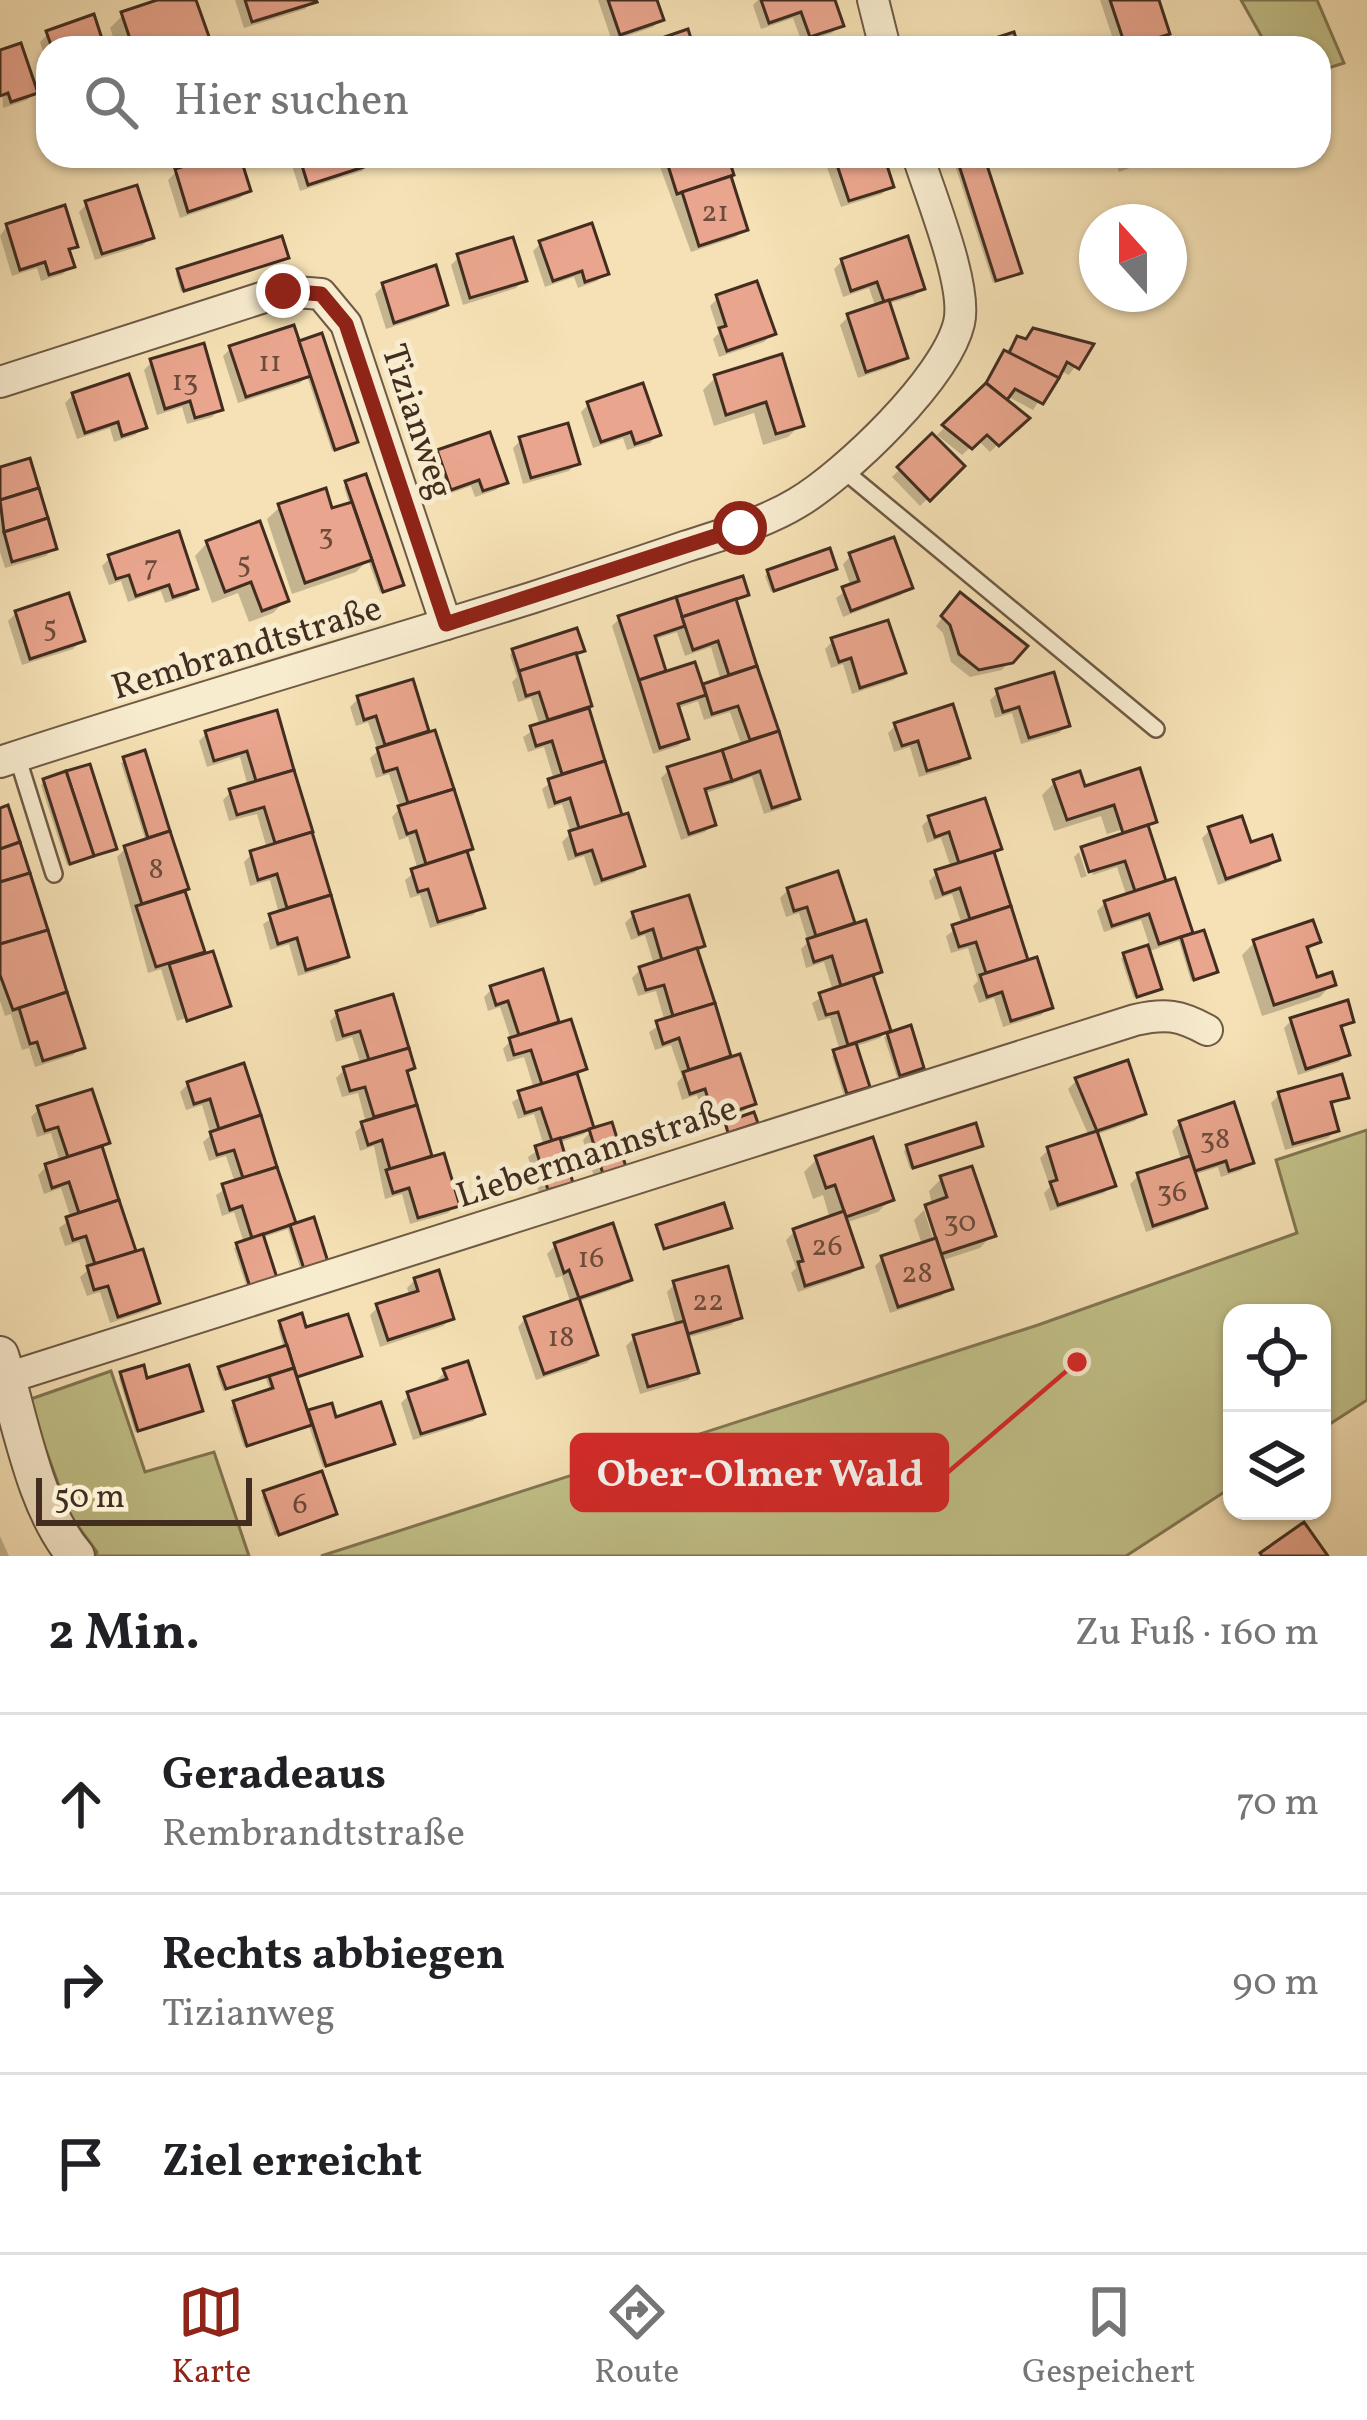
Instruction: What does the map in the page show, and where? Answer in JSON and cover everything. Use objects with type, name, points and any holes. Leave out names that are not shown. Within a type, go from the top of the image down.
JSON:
[{"type":"street","points":[[873,0],[882,36]]},
{"type":"street","name":"Rembrandtstraße","points":[[9,759],[446,624],[740,528],[800,501],[842,469],[914,398],[939,366],[960,321],[958,285],[922,168]]},
{"type":"street","name":"Tizianweg","points":[[0,382],[283,291],[321,294],[346,324],[446,624]]},
{"type":"street","name":"Liebermannstraße","points":[[4,1366],[1135,1020],[1168,1014],[1207,1030]]},
{"type":"street","points":[[4,1366],[45,1503],[76,1556]]},
{"type":"lane","points":[[842,469],[1156,729]]},
{"type":"lane","points":[[9,759],[54,874]]},
{"type":"shaded area","points":[[1241,0],[1317,0],[1344,63],[1331,67],[1331,36],[1261,36]]},
{"type":"shaded area","points":[[1367,1130],[1367,1400],[1331,1423],[1331,1304],[1223,1304],[1223,1493],[1126,1556],[321,1556],[1038,1325],[1297,1233],[1276,1160]]},
{"type":"shaded area","points":[[111,1371],[145,1472],[214,1452],[249,1556],[96,1556],[69,1514],[28,1400]]},
{"type":"building","points":[[157,0],[196,0],[209,36],[129,36],[121,12]]},
{"type":"building","points":[[245,0],[316,0],[317,2],[252,22]]},
{"type":"building","points":[[608,0],[657,0],[664,20],[620,35]]},
{"type":"building","points":[[761,0],[835,0],[844,26],[810,36],[801,12],[769,23]]},
{"type":"building","points":[[1110,0],[1159,0],[1170,34],[1122,36]]},
{"type":"building","points":[[94,14],[101,36],[48,36],[46,31]]},
{"type":"building","points":[[21,43],[36,94],[11,102],[8,93],[0,96],[0,50]]},
{"type":"building","points":[[244,168],[251,191],[188,212],[175,169]]},
{"type":"building","points":[[303,168],[361,168],[308,185]]},
{"type":"building","points":[[669,168],[732,168],[734,175],[677,194]]},
{"type":"building","points":[[838,168],[888,168],[894,187],[849,201]]},
{"type":"building","points":[[960,168],[988,168],[1022,273],[996,281]]},
{"type":"building","points":[[731,176],[748,230],[699,246],[682,192]]},
{"type":"building","points":[[137,185],[154,238],[102,254],[85,201]]},
{"type":"building","points":[[65,205],[78,247],[69,249],[75,267],[49,275],[45,262],[20,270],[6,224]]},
{"type":"building","points":[[592,223],[609,274],[585,282],[582,271],[553,281],[539,241]]},
{"type":"building","points":[[282,236],[289,258],[184,291],[177,269]]},
{"type":"building","points":[[908,236],[925,289],[884,302],[877,282],[851,291],[841,259]]},
{"type":"building","points":[[513,237],[527,281],[470,298],[457,254]]},
{"type":"building","points":[[436,265],[448,305],[394,323],[382,283]]},
{"type":"building","points":[[757,281],[776,334],[727,351],[719,328],[726,326],[716,295]]},
{"type":"building","points":[[889,300],[908,358],[866,372],[847,314]]},
{"type":"building","points":[[294,325],[311,376],[246,397],[229,346]]},
{"type":"building","points":[[1033,328],[1094,344],[1079,369],[1067,362],[1059,378],[1009,353],[1017,336],[1026,339]]},
{"type":"building","points":[[322,333],[358,442],[335,450],[299,341]]},
{"type":"building","points":[[204,343],[223,410],[195,418],[190,401],[165,409],[150,359]]},
{"type":"building","points":[[1004,350],[1059,378],[1043,404],[1015,389],[1007,400],[986,383]]},
{"type":"building","points":[[782,354],[804,426],[776,434],[766,402],[726,415],[714,375]]},
{"type":"building","points":[[129,374],[147,428],[122,436],[118,422],[85,433],[72,393]]},
{"type":"building","points":[[643,383],[661,435],[635,444],[631,432],[601,442],[587,402]]},
{"type":"building","points":[[986,383],[1030,418],[999,446],[987,435],[972,449],[942,425]]},
{"type":"building","points":[[568,423],[580,464],[531,478],[519,437]]},
{"type":"building","points":[[490,432],[508,483],[483,491],[479,480],[451,490],[437,450]]},
{"type":"building","points":[[932,433],[965,466],[930,501],[897,467]]},
{"type":"building","points":[[30,458],[39,488],[0,500],[0,467]]},
{"type":"building","points":[[366,474],[404,585],[383,592],[345,481]]},
{"type":"building","points":[[39,488],[48,518],[4,532],[0,500]]},
{"type":"building","points":[[326,488],[332,508],[352,502],[372,560],[305,583],[278,504]]},
{"type":"building","points":[[48,518],[57,549],[12,562],[4,532]]},
{"type":"building","points":[[260,521],[289,601],[262,611],[251,582],[225,592],[206,541]]},
{"type":"building","points":[[179,531],[198,589],[173,597],[169,585],[136,596],[129,575],[116,579],[108,555]]},
{"type":"building","points":[[894,537],[913,588],[851,611],[842,587],[859,581],[849,553]]},
{"type":"building","points":[[830,548],[837,569],[774,591],[767,570]]},
{"type":"building","points":[[743,576],[749,595],[682,617],[676,597]]},
{"type":"building","points":[[960,592],[1028,646],[1013,663],[979,670],[959,654],[950,625],[941,616]]},
{"type":"building","points":[[69,593],[85,641],[30,659],[15,611]]},
{"type":"building","points":[[676,597],[685,626],[655,636],[666,671],[639,680],[618,616]]},
{"type":"building","points":[[736,599],[757,666],[729,675],[718,641],[693,650],[682,617]]},
{"type":"building","points":[[888,620],[906,673],[860,688],[851,658],[839,662],[831,638]]},
{"type":"building","points":[[577,628],[585,651],[519,671],[512,649]]},
{"type":"building","points":[[576,653],[592,706],[548,720],[539,692],[526,696],[519,671]]},
{"type":"building","points":[[695,662],[706,695],[678,704],[689,739],[660,748],[639,680]]},
{"type":"building","points":[[757,666],[779,731],[750,740],[738,706],[712,714],[703,684]]},
{"type":"building","points":[[1054,672],[1070,726],[1029,738],[1019,707],[1003,712],[996,689]]},
{"type":"building","points":[[413,679],[429,731],[385,745],[376,716],[364,720],[357,696]]},
{"type":"building","points":[[953,704],[970,758],[927,771],[918,741],[902,746],[894,723]]},
{"type":"building","points":[[589,708],[605,761],[562,774],[552,741],[536,746],[530,726]]},
{"type":"building","points":[[277,710],[294,770],[256,781],[247,751],[214,761],[205,731]]},
{"type":"building","points":[[435,730],[454,789],[408,803],[397,768],[384,772],[377,748]]},
{"type":"building","points":[[779,731],[800,799],[772,808],[760,771],[732,781],[722,750]]},
{"type":"building","points":[[145,750],[170,831],[148,838],[123,757]]},
{"type":"building","points":[[722,750],[732,781],[705,789],[716,825],[689,834],[667,767]]},
{"type":"building","points":[[605,761],[622,815],[579,828],[570,798],[555,803],[548,779]]},
{"type":"building","points":[[90,764],[117,849],[94,856],[66,771]]},
{"type":"building","points":[[1140,768],[1157,822],[1123,833],[1114,805],[1067,820],[1053,780],[1080,771],[1085,786]]},
{"type":"building","points":[[294,770],[313,832],[275,843],[264,807],[237,815],[229,789]]},
{"type":"building","points":[[66,771],[94,856],[70,864],[43,779]]},
{"type":"building","points":[[454,789],[473,849],[426,864],[416,831],[407,834],[398,806]]},
{"type":"building","points":[[985,798],[1002,849],[959,863],[949,832],[935,837],[928,816]]},
{"type":"building","points":[[8,805],[20,842],[0,849],[0,808]]},
{"type":"building","points":[[628,813],[645,866],[602,880],[592,850],[576,855],[569,831]]},
{"type":"building","points":[[1242,816],[1251,842],[1272,835],[1280,860],[1226,879],[1208,827]]},
{"type":"building","points":[[1148,825],[1166,881],[1135,891],[1125,861],[1089,872],[1081,847]]},
{"type":"building","points":[[170,831],[189,889],[142,904],[124,846]]},
{"type":"building","points":[[312,832],[331,895],[287,908],[277,874],[258,880],[250,851]]},
{"type":"building","points":[[20,842],[30,873],[0,882],[0,849]]},
{"type":"building","points":[[467,851],[485,908],[438,922],[428,889],[418,892],[411,869]]},
{"type":"building","points":[[994,852],[1011,906],[970,919],[960,888],[943,894],[935,870]]},
{"type":"building","points":[[838,871],[855,923],[816,936],[807,907],[794,911],[787,888]]},
{"type":"building","points":[[30,873],[48,930],[0,944],[0,882]]},
{"type":"building","points":[[1175,878],[1193,933],[1159,944],[1149,914],[1112,926],[1104,901]]},
{"type":"building","points":[[185,891],[205,952],[156,967],[136,906]]},
{"type":"building","points":[[331,895],[349,957],[306,970],[297,938],[278,944],[269,914]]},
{"type":"building","points":[[689,895],[705,946],[662,960],[653,929],[639,934],[632,912]]},
{"type":"building","points":[[1011,906],[1028,960],[986,973],[976,942],[959,947],[952,925]]},
{"type":"building","points":[[866,920],[882,972],[841,986],[832,956],[814,962],[807,939]]},
{"type":"building","points":[[1313,920],[1321,942],[1307,947],[1317,977],[1332,972],[1336,985],[1274,1005],[1253,940]]},
{"type":"building","points":[[48,930],[67,992],[13,1010],[0,975],[0,944]]},
{"type":"building","points":[[1204,930],[1218,972],[1194,980],[1181,937]]},
{"type":"building","points":[[1148,945],[1162,989],[1137,997],[1123,953]]},
{"type":"building","points":[[697,948],[715,1003],[673,1016],[664,985],[646,990],[639,967]]},
{"type":"building","points":[[213,951],[231,1006],[187,1021],[169,964]]},
{"type":"building","points":[[1037,957],[1053,1008],[1011,1021],[1002,992],[987,997],[980,975]]},
{"type":"building","points":[[543,969],[559,1022],[519,1035],[508,1001],[496,1005],[490,986]]},
{"type":"building","points":[[873,975],[891,1031],[848,1045],[838,1012],[826,1015],[819,993]]},
{"type":"building","points":[[67,992],[85,1048],[43,1061],[37,1042],[30,1044],[19,1008]]},
{"type":"building","points":[[393,994],[409,1048],[369,1060],[360,1031],[343,1036],[336,1011]]},
{"type":"building","points":[[1348,1000],[1354,1022],[1341,1026],[1350,1055],[1306,1069],[1290,1018]]},
{"type":"building","points":[[715,1003],[731,1056],[689,1070],[679,1038],[663,1044],[656,1021]]},
{"type":"building","points":[[571,1019],[587,1069],[542,1084],[531,1050],[514,1055],[509,1038]]},
{"type":"building","points":[[911,1025],[924,1068],[900,1076],[887,1033]]},
{"type":"building","points":[[856,1043],[870,1087],[847,1094],[833,1050]]},
{"type":"building","points":[[409,1048],[415,1068],[407,1071],[417,1105],[374,1117],[365,1087],[350,1091],[343,1067]]},
{"type":"building","points":[[740,1054],[756,1104],[714,1118],[705,1089],[690,1094],[683,1072]]},
{"type":"building","points":[[1128,1060],[1146,1114],[1097,1131],[1075,1078]]},
{"type":"building","points":[[244,1063],[261,1115],[219,1129],[210,1099],[194,1104],[187,1082]]},
{"type":"building","points":[[577,1073],[594,1128],[552,1141],[541,1108],[525,1113],[518,1091]]},
{"type":"building","points":[[1342,1074],[1349,1098],[1331,1102],[1339,1131],[1293,1144],[1278,1092]]},
{"type":"building","points":[[92,1089],[110,1143],[68,1157],[58,1127],[45,1131],[37,1106]]},
{"type":"building","points":[[1234,1102],[1254,1163],[1229,1171],[1226,1161],[1195,1171],[1179,1121]]},
{"type":"building","points":[[417,1105],[432,1156],[390,1169],[382,1140],[368,1145],[361,1122]]},
{"type":"building","points":[[754,1112],[758,1123],[728,1133],[725,1122]]},
{"type":"building","points":[[261,1115],[277,1167],[243,1178],[234,1150],[217,1155],[210,1132]]},
{"type":"building","points":[[612,1122],[626,1167],[603,1174],[589,1129]]},
{"type":"building","points":[[976,1123],[983,1146],[913,1168],[906,1145]]},
{"type":"building","points":[[1097,1131],[1116,1186],[1058,1205],[1050,1182],[1057,1180],[1047,1147]]},
{"type":"building","points":[[873,1137],[894,1200],[846,1217],[835,1185],[826,1188],[815,1156]]},
{"type":"building","points":[[560,1138],[573,1183],[548,1190],[535,1146]]},
{"type":"building","points":[[102,1146],[119,1200],[79,1213],[69,1182],[52,1188],[45,1164]]},
{"type":"building","points":[[444,1153],[460,1206],[418,1218],[409,1188],[393,1193],[386,1170]]},
{"type":"building","points":[[1190,1156],[1207,1208],[1153,1226],[1137,1173]]},
{"type":"building","points":[[972,1166],[996,1236],[941,1254],[925,1205],[947,1197],[940,1176]]},
{"type":"building","points":[[277,1167],[296,1223],[252,1238],[242,1206],[230,1210],[222,1184]]},
{"type":"building","points":[[119,1200],[136,1251],[95,1264],[86,1236],[73,1240],[66,1217]]},
{"type":"building","points":[[724,1203],[732,1228],[664,1249],[656,1225]]},
{"type":"building","points":[[844,1211],[863,1267],[805,1286],[793,1229]]},
{"type":"building","points":[[314,1217],[328,1262],[304,1269],[290,1225]]},
{"type":"building","points":[[613,1223],[632,1280],[579,1298],[554,1243]]},
{"type":"building","points":[[263,1234],[277,1278],[250,1287],[236,1243]]},
{"type":"building","points":[[936,1238],[953,1289],[898,1307],[881,1256]]},
{"type":"building","points":[[143,1249],[160,1303],[118,1317],[108,1286],[94,1290],[87,1266]]},
{"type":"building","points":[[728,1266],[742,1318],[688,1334],[673,1281]]},
{"type":"building","points":[[439,1270],[454,1319],[388,1340],[376,1304],[418,1291],[414,1278]]},
{"type":"building","points":[[579,1298],[598,1355],[544,1374],[524,1317]]},
{"type":"building","points":[[302,1313],[306,1327],[348,1314],[362,1356],[297,1377],[279,1321]]},
{"type":"building","points":[[684,1321],[699,1373],[648,1387],[633,1335]]},
{"type":"building","points":[[287,1345],[294,1368],[226,1389],[218,1367]]},
{"type":"building","points":[[468,1361],[485,1414],[421,1434],[407,1392],[447,1379],[443,1369]]},
{"type":"building","points":[[144,1365],[147,1378],[189,1365],[203,1411],[138,1431],[120,1372]]},
{"type":"building","points":[[294,1368],[312,1425],[247,1446],[233,1401],[273,1388],[269,1376]]},
{"type":"building","points":[[381,1402],[395,1444],[326,1466],[308,1410],[332,1403],[336,1417]]},
{"type":"building","points":[[322,1471],[337,1514],[279,1535],[263,1491]]},
{"type":"building","points":[[1304,1522],[1328,1556],[1262,1556],[1260,1553]]},
{"type":"place","name":"Ober-Olmer Wald","points":[[1077,1362]]},
{"type":"route","points":[[283,291],[321,294],[346,324],[446,624],[740,528]]}]
